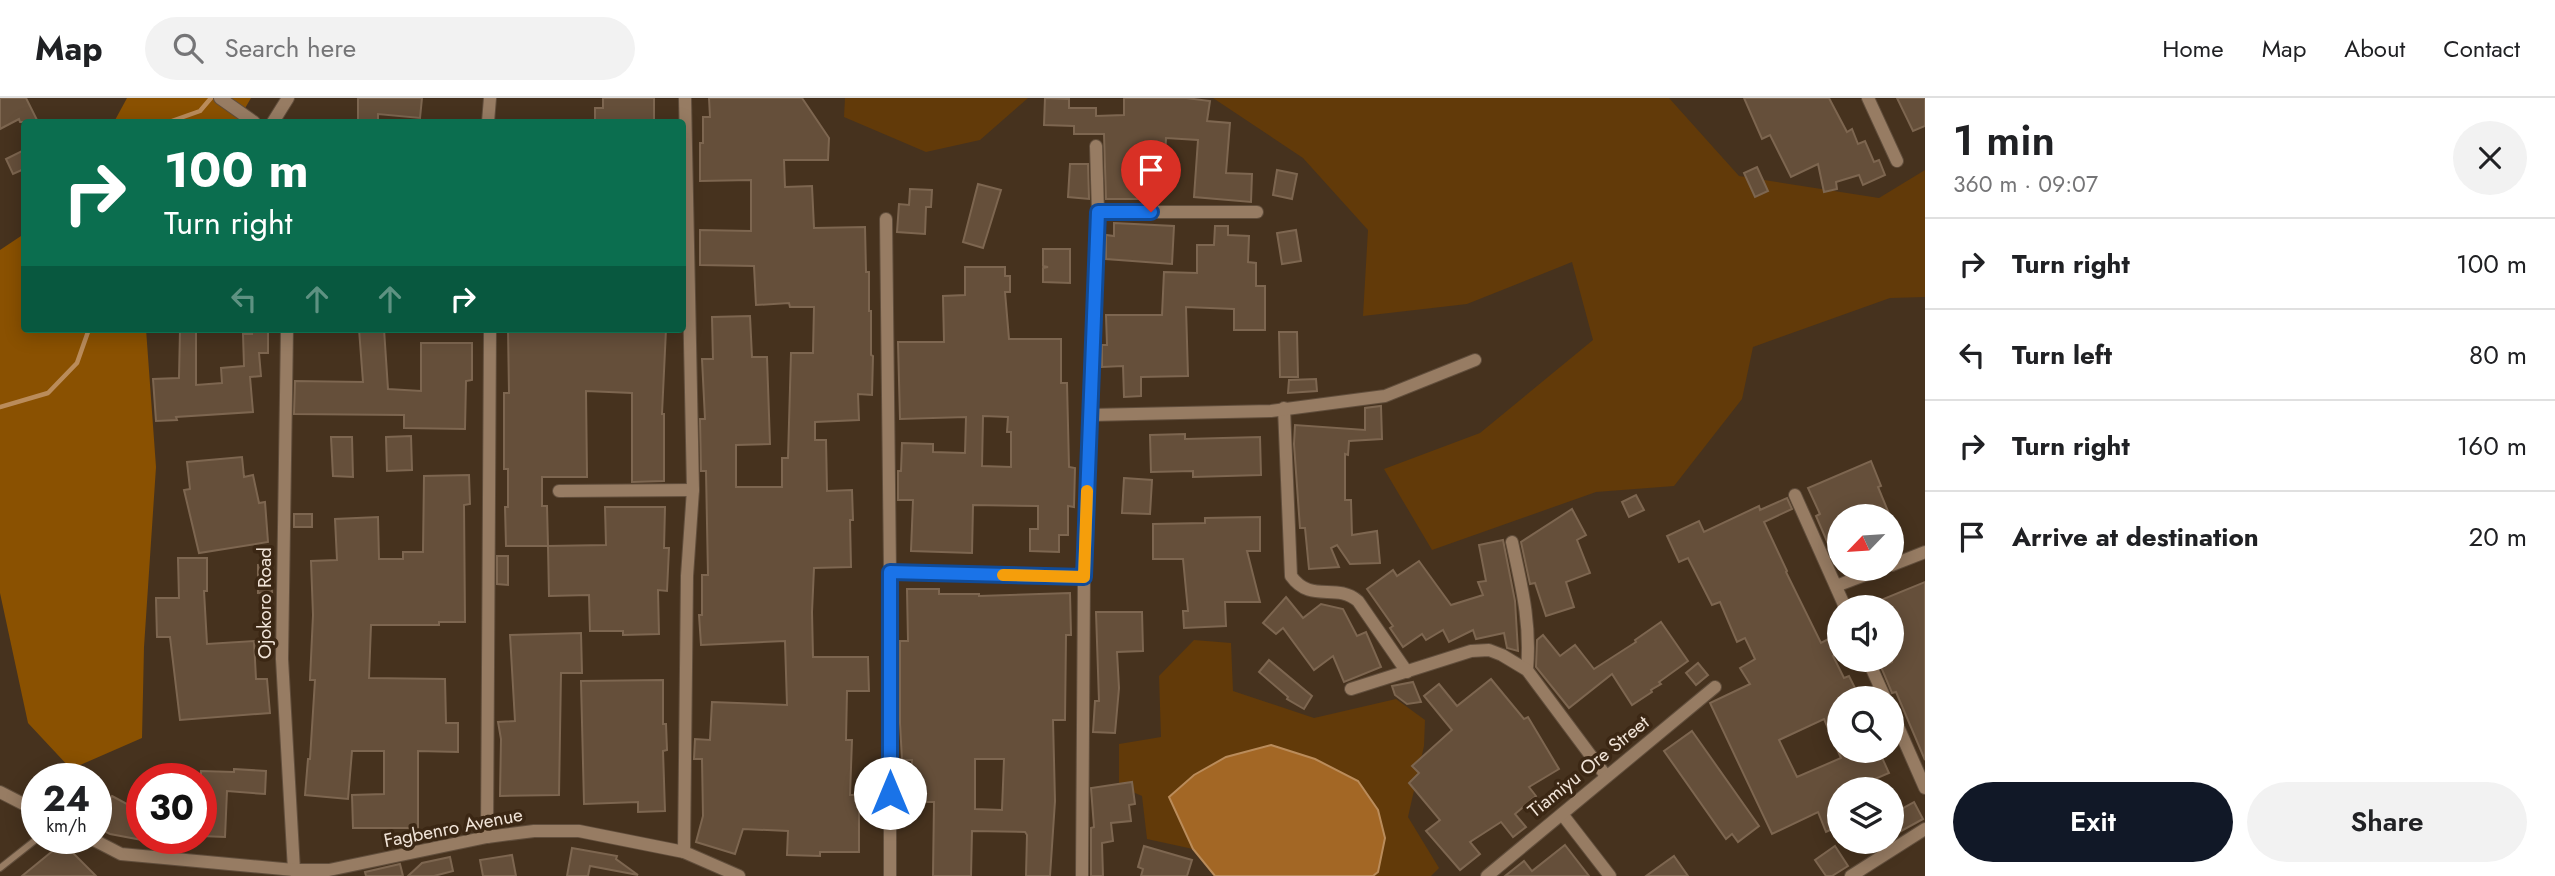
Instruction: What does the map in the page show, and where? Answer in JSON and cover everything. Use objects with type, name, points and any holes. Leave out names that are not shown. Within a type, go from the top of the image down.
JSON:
[{"type":"street","points":[[220,98],[250,119]]},
{"type":"street","points":[[275,119],[288,98]]},
{"type":"street","points":[[488,119],[490,98]]},
{"type":"street","points":[[685,98],[685,119]]},
{"type":"street","points":[[1868,98],[1897,161]]},
{"type":"street","points":[[1082,876],[1084,577],[1098,212],[1096,146]]},
{"type":"street","points":[[684,852],[687,576],[692,490],[686,154]]},
{"type":"street","points":[[1098,212],[1257,212]]},
{"type":"street","points":[[886,219],[890,876]]},
{"type":"street","name":"Ojokoro Road","points":[[287,333],[282,659],[296,873]]},
{"type":"street","points":[[487,837],[490,333]]},
{"type":"street","points":[[1090,415],[1271,411],[1385,396],[1475,360]]},
{"type":"street","points":[[1284,408],[1291,576],[1299,587],[1310,592],[1350,593],[1407,672]]},
{"type":"street","points":[[559,491],[692,490]]},
{"type":"street","points":[[1795,495],[1840,595]]},
{"type":"street","points":[[1513,542],[1530,639],[1527,670]]},
{"type":"street","points":[[1904,560],[1925,552]]},
{"type":"street","points":[[890,572],[1084,577]]},
{"type":"street","points":[[1836,586],[1849,581]]},
{"type":"street","points":[[1351,689],[1471,651],[1489,650],[1527,670],[1606,776]]},
{"type":"street","name":"Tiamiyu Ore Street","points":[[1487,876],[1715,687]]},
{"type":"street","points":[[1904,740],[1925,788]]},
{"type":"street","points":[[0,792],[21,803]]},
{"type":"street","points":[[1562,814],[1610,876]]},
{"type":"street","points":[[1851,876],[1925,829]]},
{"type":"street","name":"Fagbenro Avenue","points":[[112,849],[121,854],[296,873],[347,868],[487,837],[534,831],[579,831],[684,852],[739,876]]},
{"type":"lane","points":[[0,868],[21,851]]},
{"type":"shaded area","points":[[127,98],[251,98],[239,119],[116,119]]},
{"type":"shaded area","points":[[845,98],[1028,98],[980,140],[926,152],[844,117]]},
{"type":"shaded area","points":[[1213,98],[1669,98],[1739,176],[1879,198],[1925,170],[1925,297],[1890,298],[1753,347],[1742,399],[1674,486],[1596,492],[1432,550],[1384,469],[1480,433],[1593,340],[1572,262],[1467,304],[1363,316],[1368,230],[1303,158]]},
{"type":"shaded area","points":[[21,236],[21,333],[146,333],[156,467],[144,647],[142,738],[85,763],[65,763],[28,723],[0,593],[0,250]]},
{"type":"shaded area","points":[[1194,640],[1231,643],[1233,691],[1314,718],[1396,699],[1425,720],[1424,746],[1408,817],[1439,868],[1431,876],[1373,876],[1378,872],[1169,796],[1193,849],[1147,839],[1142,796],[1119,786],[1119,744],[1161,737],[1159,676]]},
{"type":"shaded area","points":[[1271,745],[1315,759],[1358,781],[1378,810],[1385,838],[1378,872],[1373,876],[1215,876],[1193,849],[1169,797],[1194,775],[1226,757]]},
{"type":"building","points":[[0,98],[26,98],[36,119],[21,119],[20,122],[19,119],[0,129]]},
{"type":"building","points":[[358,98],[422,98],[420,118],[378,114],[378,119],[358,119]]},
{"type":"building","points":[[603,98],[654,98],[654,119],[595,119],[595,108],[603,108]]},
{"type":"building","points":[[709,98],[802,98],[829,138],[828,160],[784,160],[785,187],[812,186],[814,228],[865,227],[873,356],[872,395],[858,394],[859,420],[815,422],[815,440],[826,440],[827,491],[852,490],[851,567],[814,568],[812,612],[813,657],[868,657],[869,691],[847,691],[846,740],[852,740],[850,795],[859,795],[859,852],[820,852],[820,856],[787,855],[788,831],[743,829],[735,854],[696,842],[703,816],[702,759],[694,759],[695,739],[710,740],[712,702],[787,705],[785,641],[701,645],[699,615],[702,615],[702,575],[708,575],[706,471],[701,471],[700,419],[705,419],[702,359],[713,359],[712,317],[750,316],[752,357],[767,357],[770,444],[736,445],[736,487],[782,487],[782,458],[788,458],[791,353],[813,353],[814,307],[790,307],[789,303],[756,305],[754,266],[700,265],[700,230],[751,231],[751,180],[700,181],[700,143],[703,143],[703,117],[710,117]]},
{"type":"building","points":[[1045,98],[1069,99],[1069,108],[1096,108],[1096,116],[1124,115],[1124,98],[1186,98],[1210,101],[1207,121],[1230,123],[1226,173],[1252,174],[1251,202],[1194,197],[1198,140],[1166,138],[1165,158],[1146,157],[1147,199],[1106,199],[1104,134],[1074,134],[1074,126],[1044,125]]},
{"type":"building","points":[[1744,98],[1829,98],[1847,132],[1852,129],[1858,144],[1865,141],[1874,162],[1879,160],[1885,175],[1863,185],[1859,175],[1836,182],[1837,189],[1824,192],[1818,164],[1791,177],[1770,135],[1762,139]]},
{"type":"building","points":[[1897,98],[1925,98],[1925,126],[1913,131]]},
{"type":"building","points":[[21,152],[21,170],[13,174],[6,159]]},
{"type":"building","points":[[1070,164],[1088,164],[1089,199],[1068,197]]},
{"type":"building","points":[[1757,167],[1768,191],[1755,197],[1744,173]]},
{"type":"building","points":[[1277,170],[1297,174],[1292,199],[1273,195]]},
{"type":"building","points":[[978,184],[1001,190],[983,248],[963,242]]},
{"type":"building","points":[[910,189],[932,190],[931,207],[926,207],[925,234],[897,232],[899,204],[909,205]]},
{"type":"building","points":[[1114,223],[1174,226],[1172,264],[1106,259],[1106,235],[1114,236]]},
{"type":"building","points":[[1215,226],[1228,226],[1228,235],[1249,236],[1248,262],[1256,263],[1256,286],[1265,286],[1265,330],[1234,330],[1234,309],[1186,307],[1188,376],[1141,377],[1141,396],[1124,397],[1123,366],[1102,367],[1102,345],[1107,345],[1106,315],[1162,315],[1164,272],[1197,273],[1197,245],[1214,245]]},
{"type":"building","points":[[1296,230],[1301,261],[1282,264],[1277,233]]},
{"type":"building","points":[[1043,249],[1070,249],[1070,283],[1043,282],[1043,268],[1048,267],[1043,266]]},
{"type":"building","points":[[965,267],[1005,267],[1005,276],[1010,276],[1010,292],[1005,292],[1009,339],[1061,339],[1061,383],[1067,383],[1069,467],[1075,468],[1074,507],[1068,506],[1068,535],[1059,535],[1059,552],[1030,551],[1030,529],[1038,529],[1038,506],[973,505],[972,553],[911,551],[913,500],[898,500],[902,443],[933,444],[933,452],[965,453],[966,417],[900,419],[898,342],[944,342],[943,296],[965,295]],"holes":[[[983,416],[1008,417],[1011,467],[982,466]]]},
{"type":"building","points":[[1279,332],[1297,332],[1298,377],[1280,377]]},
{"type":"building","points":[[180,333],[196,333],[196,385],[222,383],[221,368],[244,366],[243,334],[268,333],[268,353],[259,353],[261,376],[250,377],[253,412],[176,417],[177,420],[156,421],[153,379],[179,378]]},
{"type":"building","points":[[359,333],[384,333],[388,389],[421,391],[421,343],[472,343],[472,380],[466,381],[465,429],[404,428],[404,415],[294,414],[295,381],[363,382]]},
{"type":"building","points":[[508,333],[666,333],[662,414],[664,481],[632,482],[632,393],[586,391],[587,477],[542,477],[542,506],[547,506],[548,546],[506,546],[508,469],[504,469],[504,393],[509,393]]},
{"type":"building","points":[[1316,379],[1317,391],[1288,393],[1289,380]]},
{"type":"building","points":[[1381,406],[1382,439],[1349,441],[1348,455],[1345,454],[1345,500],[1351,500],[1352,535],[1377,531],[1380,563],[1350,564],[1337,545],[1331,548],[1339,567],[1309,569],[1305,528],[1300,528],[1295,425],[1365,430],[1365,408]]},
{"type":"building","points":[[1185,434],[1185,439],[1260,437],[1261,475],[1193,477],[1193,471],[1151,472],[1150,435]]},
{"type":"building","points":[[411,436],[412,470],[387,471],[386,437]]},
{"type":"building","points":[[331,437],[352,437],[353,477],[333,476]]},
{"type":"building","points":[[242,457],[244,477],[253,475],[259,503],[265,502],[268,542],[199,553],[184,490],[190,489],[187,462]]},
{"type":"building","points":[[1871,461],[1885,504],[1827,504],[1827,541],[1816,516],[1820,514],[1808,488]]},
{"type":"building","points":[[469,475],[470,504],[464,505],[465,622],[439,622],[439,625],[371,625],[369,678],[445,679],[446,723],[458,723],[458,752],[418,751],[418,828],[353,828],[352,795],[384,794],[384,751],[352,751],[348,799],[305,795],[315,680],[310,680],[313,615],[311,561],[337,560],[335,519],[378,517],[379,559],[403,559],[403,552],[423,552],[424,476]]},
{"type":"building","points":[[1124,478],[1152,480],[1150,514],[1122,513]]},
{"type":"building","points":[[1636,495],[1644,510],[1629,517],[1622,502]]},
{"type":"building","points":[[1787,498],[1792,509],[1764,522],[1821,643],[1827,640],[1827,672],[1841,672],[1844,678],[1849,676],[1854,686],[1827,686],[1827,726],[1824,719],[1779,740],[1797,777],[1829,763],[1884,763],[1889,773],[1880,777],[1827,777],[1826,832],[1818,812],[1772,834],[1710,703],[1750,684],[1740,668],[1755,659],[1745,638],[1737,642],[1720,602],[1712,605],[1688,558],[1679,562],[1667,536],[1699,521],[1704,532],[1759,506],[1760,510]]},
{"type":"building","points":[[605,507],[665,507],[664,548],[669,548],[667,591],[658,590],[659,634],[623,635],[623,631],[590,631],[589,595],[549,596],[548,546],[606,545]]},
{"type":"building","points":[[1572,509],[1586,535],[1577,540],[1590,573],[1566,582],[1574,607],[1546,616],[1535,583],[1530,584],[1521,542]]},
{"type":"building","points":[[294,514],[312,514],[312,527],[294,527]]},
{"type":"building","points":[[1260,517],[1260,551],[1247,551],[1260,602],[1225,602],[1226,626],[1184,628],[1183,611],[1188,611],[1183,559],[1153,559],[1153,524],[1205,523],[1205,518]]},
{"type":"building","points":[[1503,540],[1515,601],[1518,651],[1507,648],[1504,633],[1476,639],[1473,630],[1449,642],[1443,630],[1426,640],[1422,634],[1403,647],[1390,628],[1393,626],[1367,589],[1393,570],[1397,576],[1419,561],[1451,605],[1483,595],[1478,582],[1486,581],[1479,545]]},
{"type":"building","points":[[497,556],[508,556],[508,585],[497,584]]},
{"type":"building","points":[[178,558],[207,558],[207,591],[204,591],[207,644],[254,641],[256,679],[267,679],[270,713],[180,720],[170,637],[157,637],[156,598],[179,598]]},
{"type":"building","points":[[271,564],[272,592],[258,593],[258,565]]},
{"type":"building","points":[[1925,582],[1925,760],[1904,711],[1904,686],[1889,686],[1883,672],[1904,672],[1904,595],[1893,595]]},
{"type":"building","points":[[907,589],[939,589],[939,594],[979,596],[1070,593],[1071,635],[1066,635],[1065,720],[1053,720],[1055,801],[1050,876],[1026,876],[1025,832],[972,831],[971,876],[933,876],[934,802],[912,802],[912,760],[902,760],[900,641],[908,641]],"holes":[[[975,759],[1004,759],[1002,810],[975,809]]]},
{"type":"building","points":[[1286,597],[1303,618],[1321,604],[1343,609],[1357,636],[1366,632],[1381,667],[1344,682],[1333,656],[1314,670],[1283,628],[1276,634],[1263,623]]},
{"type":"building","points":[[1096,612],[1142,612],[1143,651],[1117,652],[1119,688],[1115,733],[1093,732],[1095,701],[1099,701]]},
{"type":"building","points":[[1661,622],[1688,661],[1659,682],[1661,684],[1651,690],[1652,692],[1632,705],[1612,674],[1569,708],[1536,667],[1537,640],[1543,635],[1560,656],[1575,645],[1594,669]]},
{"type":"building","points":[[581,633],[582,673],[561,673],[559,795],[500,796],[501,739],[498,722],[515,721],[510,635]]},
{"type":"building","points":[[1269,660],[1312,696],[1304,709],[1287,699],[1288,697],[1259,672]]},
{"type":"building","points":[[1698,663],[1708,675],[1696,685],[1686,673]]},
{"type":"building","points":[[1491,679],[1524,719],[1528,717],[1559,769],[1529,787],[1536,796],[1515,814],[1526,827],[1513,837],[1501,822],[1470,842],[1480,854],[1460,870],[1426,831],[1440,820],[1409,783],[1419,773],[1412,766],[1452,730],[1424,696],[1439,684],[1457,706]]},
{"type":"building","points":[[663,680],[663,724],[666,724],[667,750],[663,751],[665,811],[638,812],[638,802],[584,804],[581,681]]},
{"type":"building","points":[[1413,682],[1421,702],[1407,704],[1395,695],[1392,686]]},
{"type":"building","points":[[1692,731],[1759,826],[1738,842],[1732,834],[1726,839],[1664,751]]},
{"type":"building","points":[[234,769],[266,771],[265,794],[227,791],[225,837],[217,837],[217,771],[234,772]]},
{"type":"building","points":[[1132,782],[1135,804],[1129,805],[1131,821],[1111,823],[1113,841],[1102,843],[1103,876],[1091,876],[1091,828],[1094,827],[1091,788]]},
{"type":"building","points":[[112,796],[126,803],[126,837],[112,834]]},
{"type":"building","points":[[1914,802],[1923,819],[1904,829],[1904,807]]},
{"type":"building","points":[[1565,845],[1589,876],[1505,876],[1524,861],[1532,871]]},
{"type":"building","points":[[1144,846],[1192,860],[1187,876],[1141,876],[1143,869],[1138,867]]},
{"type":"building","points":[[572,848],[617,856],[616,859],[638,875],[590,866],[588,876],[567,876]]},
{"type":"building","points":[[1827,852],[1827,854],[1840,854],[1848,866],[1832,876],[1826,876],[1815,860]]},
{"type":"building","points":[[49,854],[74,854],[96,876],[22,876]]},
{"type":"building","points":[[512,855],[516,876],[483,876],[480,860]]},
{"type":"building","points":[[1674,856],[1688,876],[1646,876]]},
{"type":"building","points":[[450,857],[453,871],[434,876],[408,876],[422,863]]},
{"type":"building","points":[[400,864],[403,876],[366,876],[365,872]]},
{"type":"waterway","points":[[177,119],[200,111],[211,98]]},
{"type":"waterway","points":[[0,407],[48,393],[77,363],[88,333]]},
{"type":"slow traffic","points":[[1003,575],[1084,577],[1087,491]]},
{"type":"route","points":[[890,793],[890,572],[1084,577],[1098,212],[1151,212]]}]
